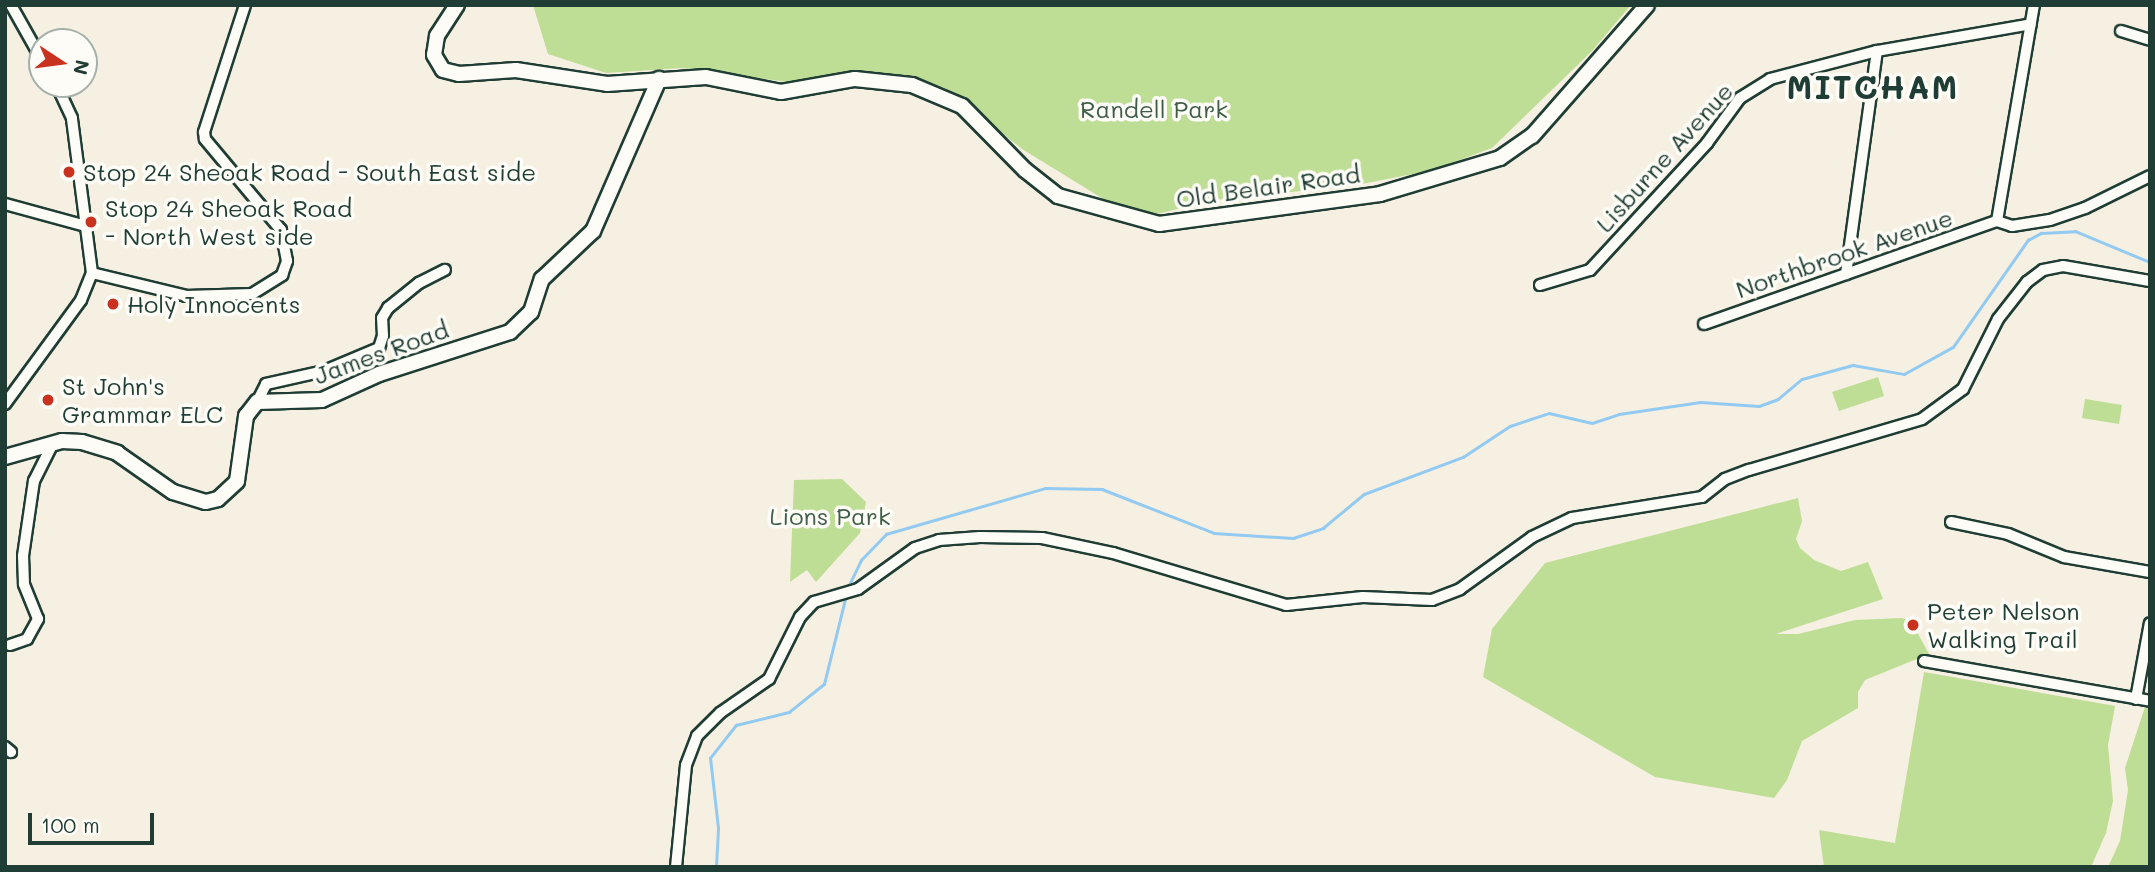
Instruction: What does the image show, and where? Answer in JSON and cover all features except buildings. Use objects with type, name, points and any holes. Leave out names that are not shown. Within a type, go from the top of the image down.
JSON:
[{"type":"main road","name":"Old Belair Road","points":[[457,5],[437,36],[434,55],[443,70],[459,74],[516,70],[607,84],[706,77],[780,92],[855,79],[912,85],[962,106],[1025,170],[1058,196],[1118,215],[1159,224],[1182,223],[1238,210],[1321,204],[1380,194],[1500,158],[1532,136],[1647,5]]},
{"type":"main road","name":"James Road","points":[[257,402],[322,400],[379,374],[501,337],[522,325],[542,279],[593,231],[659,79]]},
{"type":"main road","points":[[5,457],[53,442],[103,447],[173,492],[206,502],[218,499],[237,481],[246,416],[257,402]]},
{"type":"street","points":[[11,5],[28,35]]},
{"type":"street","points":[[92,273],[186,296],[252,293],[282,275],[287,261],[281,230],[205,139],[204,132],[245,5]]},
{"type":"street","points":[[2034,5],[1997,221],[2012,226],[2050,220],[2085,208],[2150,176]]},
{"type":"street","points":[[2135,33],[2137,20]]},
{"type":"street","name":"Lisburne Avenue","points":[[1540,285],[1590,270],[1707,143],[1740,98],[1770,79],[1877,51],[2031,24]]},
{"type":"street","points":[[2121,30],[2150,40]]},
{"type":"street","points":[[1846,274],[1877,51]]},
{"type":"street","points":[[5,404],[81,300],[92,273],[72,118],[63,98]]},
{"type":"street","points":[[5,204],[86,226]]},
{"type":"street","name":"Northbrook Avenue","points":[[1704,324],[1997,221]]},
{"type":"street","points":[[676,867],[687,765],[697,736],[720,713],[769,679],[800,617],[814,602],[834,592],[858,589],[915,548],[939,540],[1004,536],[1077,544],[1286,605],[1363,597],[1433,600],[1460,589],[1532,537],[1572,518],[1702,497],[1725,480],[1749,470],[1922,419],[1962,389],[1985,340],[2027,282],[2043,270],[2063,266],[2150,281]]},
{"type":"street","points":[[257,402],[266,384],[315,374],[379,348],[383,336],[382,318],[388,308],[419,283],[444,270]]},
{"type":"street","points":[[9,645],[27,639],[38,619],[24,584],[23,556],[34,481],[53,442]]},
{"type":"street","points":[[1951,522],[2008,534],[2064,557],[2150,572]]},
{"type":"street","points":[[2136,699],[2150,623]]},
{"type":"street","points":[[1924,662],[2150,701]]},
{"type":"green space","name":"Randell Park","points":[[533,5],[1631,5],[1592,51],[1492,148],[1433,170],[1357,185],[1215,200],[1136,219],[1022,149],[945,88],[886,74],[829,74],[795,83],[682,68],[606,73],[548,54]]},
{"type":"green space","points":[[1878,377],[1884,396],[1839,411],[1832,392]]},
{"type":"green space","points":[[2085,399],[2122,405],[2119,424],[2082,418]]},
{"type":"green space","name":"Lions Park","points":[[842,479],[866,502],[860,533],[816,582],[807,570],[790,582],[794,480]]},
{"type":"green space","points":[[1798,498],[1802,521],[1796,539],[1800,548],[1814,560],[1841,571],[1868,562],[1883,599],[1776,634],[1798,634],[1855,620],[1902,618],[1911,621],[1929,654],[1865,680],[1858,692],[1858,708],[1802,741],[1787,780],[1774,798],[1655,777],[1483,677],[1492,629],[1545,563]]},
{"type":"green space","points":[[1924,672],[2115,706],[2108,745],[2113,801],[2106,833],[2091,867],[1824,867],[1819,830],[1895,843]]},
{"type":"green space","points":[[2145,707],[2150,707],[2150,867],[2108,867],[2120,841],[2128,790],[2125,768]]},
{"type":"waterway","points":[[847,589],[861,560],[886,534],[1045,488],[1102,489],[1214,533],[1293,538],[1323,528],[1364,494],[1463,457],[1510,426],[1549,413],[1592,423],[1619,414],[1700,402],[1759,406],[1778,399],[1802,379],[1853,365],[1904,374],[1953,347],[2028,240],[2041,233],[2075,231],[2150,262]]},
{"type":"waterway","points":[[716,867],[718,828],[710,758],[736,725],[789,712],[824,684],[846,595]]},
{"type":"place","name":"Stop 24 Sheoak Road - South East side","points":[[69,172]]},
{"type":"place","name":"Stop 24 Sheoak Road - North West side","points":[[91,222]]},
{"type":"place","name":"Holy Innocents","points":[[113,304]]},
{"type":"place","name":"St John's Grammar ELC","points":[[48,400]]},
{"type":"place","name":"Peter Nelson Walking Trail","points":[[1913,625]]},
{"type":"district","name":"MITCHAM","points":[[1873,86]]}]
